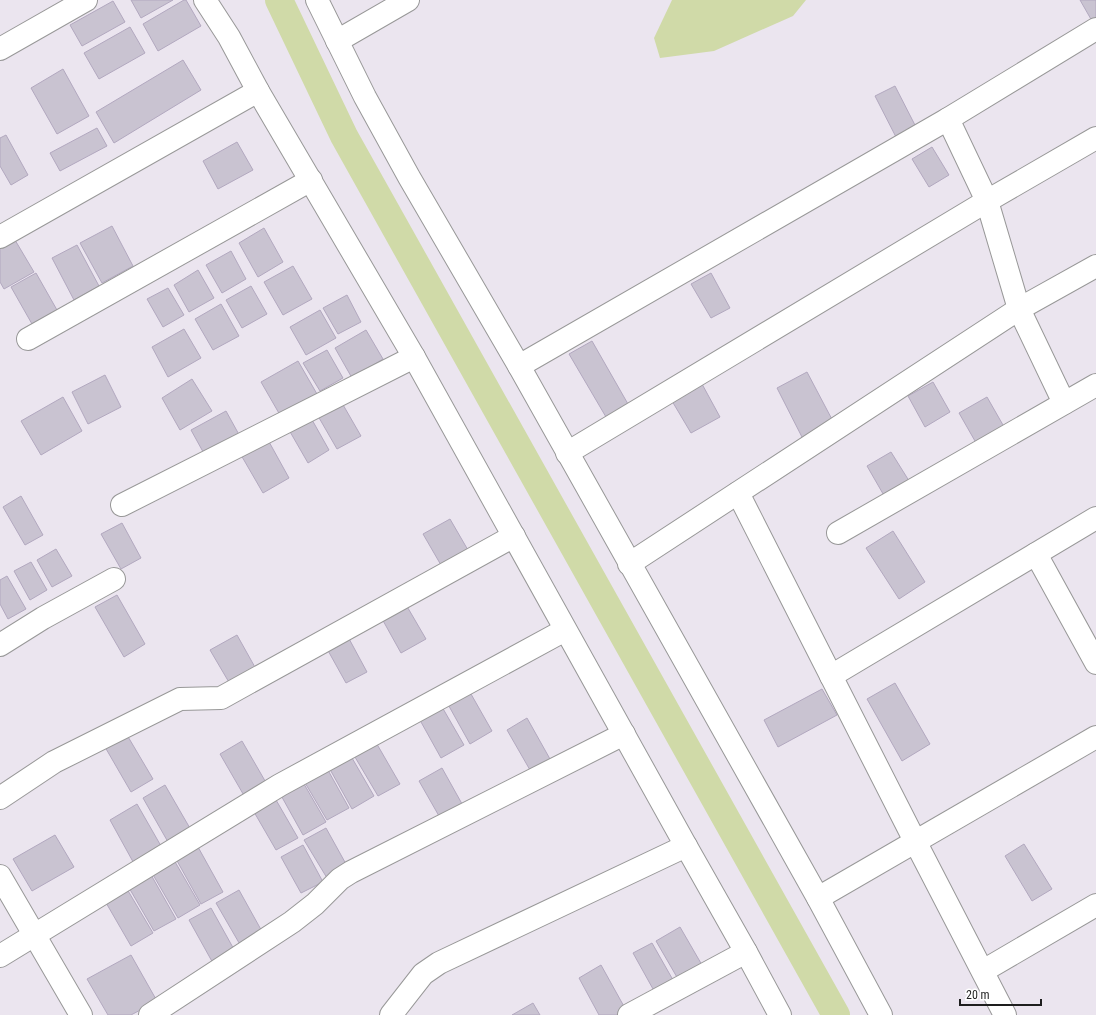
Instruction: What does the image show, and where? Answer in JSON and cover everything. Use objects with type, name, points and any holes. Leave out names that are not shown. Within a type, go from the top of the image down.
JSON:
[{"type":"street","points":[[0,49],[86,0]]},
{"type":"street","points":[[204,0],[229,37],[258,91],[414,357],[780,1015]]},
{"type":"street","points":[[219,0],[229,37]]},
{"type":"street","points":[[317,0],[365,97],[409,177],[519,366],[818,898],[881,1015]]},
{"type":"street","points":[[337,41],[408,0]]},
{"type":"street","points":[[519,366],[948,119],[1096,29]]},
{"type":"street","points":[[0,236],[258,91]]},
{"type":"street","points":[[948,119],[986,201],[1019,309],[1064,404]]},
{"type":"street","points":[[567,453],[986,201],[1096,138]]},
{"type":"street","points":[[28,339],[311,180]]},
{"type":"street","points":[[629,564],[1019,309],[1096,266]]},
{"type":"street","points":[[122,505],[414,357]]},
{"type":"street","points":[[838,533],[1096,385]]},
{"type":"street","points":[[738,493],[1005,1015]]},
{"type":"street","points":[[831,676],[1096,518]]},
{"type":"street","points":[[0,798],[54,762],[180,699],[221,698],[514,536]]},
{"type":"street","points":[[1036,554],[1096,663]]},
{"type":"street","points":[[0,644],[43,618],[114,579]]},
{"type":"street","points":[[0,956],[280,785],[565,630]]},
{"type":"street","points":[[150,1015],[292,922],[315,904],[340,879],[351,872],[624,734]]},
{"type":"street","points":[[818,898],[1096,737]]},
{"type":"street","points":[[391,1015],[423,974],[439,963],[686,846]]},
{"type":"street","points":[[0,876],[81,1015]]},
{"type":"street","points":[[983,971],[1096,905]]},
{"type":"street","points":[[629,1015],[746,952]]},
{"type":"shaded area","points":[[672,0],[806,0],[793,16],[714,51],[660,58],[654,38]]},
{"type":"building","points":[[131,0],[173,0],[141,18]]},
{"type":"building","points":[[186,0],[201,26],[158,51],[143,24]]},
{"type":"building","points":[[1080,0],[1096,0],[1096,19],[1092,21]]},
{"type":"building","points":[[113,1],[125,22],[82,46],[70,25]]},
{"type":"building","points":[[130,27],[145,53],[99,79],[84,53]]},
{"type":"building","points":[[183,60],[201,90],[114,143],[96,112]]},
{"type":"building","points":[[63,69],[89,116],[57,134],[31,88]]},
{"type":"building","points":[[895,86],[917,129],[897,139],[875,96]]},
{"type":"building","points":[[97,128],[107,146],[60,171],[50,153]]},
{"type":"building","points":[[6,135],[28,175],[11,185],[0,166],[0,138]]},
{"type":"building","points":[[237,142],[253,170],[218,189],[203,161]]},
{"type":"building","points":[[932,147],[949,175],[929,187],[912,159]]},
{"type":"building","points":[[112,226],[133,266],[102,283],[80,243]]},
{"type":"building","points":[[264,228],[283,262],[258,277],[239,243]]},
{"type":"building","points":[[15,240],[34,272],[4,289],[0,282],[0,248]]},
{"type":"building","points":[[77,245],[99,286],[74,300],[52,258]]},
{"type":"building","points":[[231,251],[246,279],[222,293],[206,265]]},
{"type":"building","points":[[293,266],[312,299],[283,315],[264,282]]},
{"type":"building","points":[[198,270],[214,298],[189,312],[174,285]]},
{"type":"building","points":[[36,273],[57,310],[32,324],[11,287]]},
{"type":"building","points":[[711,273],[730,308],[711,318],[691,284]]},
{"type":"building","points":[[251,286],[267,314],[242,328],[226,300]]},
{"type":"building","points":[[168,288],[184,315],[163,327],[147,299]]},
{"type":"building","points":[[347,295],[361,322],[338,334],[323,308]]},
{"type":"building","points":[[221,304],[239,336],[213,350],[195,319]]},
{"type":"building","points":[[320,310],[336,338],[306,355],[290,327]]},
{"type":"building","points":[[184,329],[201,358],[168,377],[152,347]]},
{"type":"building","points":[[366,330],[383,359],[352,378],[335,348]]},
{"type":"building","points":[[592,341],[628,404],[606,417],[569,354]]},
{"type":"building","points":[[327,350],[343,378],[320,391],[303,363]]},
{"type":"building","points":[[298,361],[317,394],[280,415],[261,382]]},
{"type":"building","points":[[807,372],[835,425],[804,441],[777,388]]},
{"type":"building","points":[[105,375],[121,407],[88,424],[72,392]]},
{"type":"building","points":[[192,379],[212,411],[180,430],[162,398]]},
{"type":"building","points":[[933,382],[950,412],[925,427],[908,396]]},
{"type":"building","points":[[702,384],[720,417],[691,433],[672,401]]},
{"type":"building","points":[[63,397],[82,431],[41,455],[21,421]]},
{"type":"building","points":[[987,397],[1007,432],[979,448],[959,413]]},
{"type":"building","points":[[342,403],[361,436],[337,449],[318,416]]},
{"type":"building","points":[[226,411],[242,440],[207,459],[191,430]]},
{"type":"building","points":[[311,418],[329,450],[308,463],[289,430]]},
{"type":"building","points":[[268,440],[289,478],[263,493],[241,455]]},
{"type":"building","points":[[891,452],[911,484],[886,499],[867,466]]},
{"type":"building","points":[[21,496],[43,535],[25,545],[3,507]]},
{"type":"building","points":[[450,519],[472,557],[445,572],[423,534]]},
{"type":"building","points":[[122,523],[141,558],[121,569],[101,534]]},
{"type":"building","points":[[893,531],[925,582],[899,599],[866,548]]},
{"type":"building","points":[[56,549],[72,576],[52,587],[37,560]]},
{"type":"building","points":[[31,562],[47,590],[30,600],[14,571]]},
{"type":"building","points":[[7,576],[26,609],[8,619],[0,604],[0,580]]},
{"type":"building","points":[[117,595],[145,644],[124,657],[95,607]]},
{"type":"building","points":[[405,603],[426,639],[401,653],[381,617]]},
{"type":"building","points":[[237,635],[256,669],[230,684],[210,650]]},
{"type":"building","points":[[347,635],[367,672],[346,683],[326,647]]},
{"type":"building","points":[[895,683],[930,744],[902,761],[867,699]]},
{"type":"building","points":[[467,687],[492,731],[470,744],[445,699]]},
{"type":"building","points":[[822,689],[837,715],[778,747],[764,720]]},
{"type":"building","points":[[438,700],[464,745],[441,758],[416,713]]},
{"type":"building","points":[[527,718],[550,759],[530,770],[507,730]]},
{"type":"building","points":[[127,735],[153,779],[131,792],[105,747]]},
{"type":"building","points":[[374,739],[400,784],[378,796],[352,752]]},
{"type":"building","points":[[242,741],[268,786],[246,799],[220,754]]},
{"type":"building","points":[[348,751],[374,796],[352,809],[327,764]]},
{"type":"building","points":[[324,763],[349,808],[327,820],[301,776]]},
{"type":"building","points":[[442,768],[466,811],[443,823],[419,781]]},
{"type":"building","points":[[300,777],[326,822],[303,835],[278,790]]},
{"type":"building","points":[[165,785],[191,830],[168,842],[143,798]]},
{"type":"building","points":[[272,793],[298,838],[276,850],[250,805]]},
{"type":"building","points":[[137,804],[165,853],[137,869],[110,820]]},
{"type":"building","points":[[326,828],[346,864],[327,878],[304,840]]},
{"type":"building","points":[[55,835],[74,867],[32,891],[13,859]]},
{"type":"building","points":[[1024,844],[1052,889],[1032,901],[1005,856]]},
{"type":"building","points":[[303,845],[323,882],[301,893],[281,857]]},
{"type":"building","points":[[198,847],[223,892],[201,904],[176,859]]},
{"type":"building","points":[[174,860],[200,905],[178,918],[152,873]]},
{"type":"building","points":[[150,873],[176,919],[154,931],[128,886]]},
{"type":"building","points":[[127,889],[153,933],[131,946],[105,901]]},
{"type":"building","points":[[239,890],[264,935],[242,948],[216,903]]},
{"type":"building","points":[[211,908],[236,953],[214,965],[189,920]]},
{"type":"building","points":[[680,927],[702,965],[678,979],[656,941]]},
{"type":"building","points":[[652,943],[677,987],[658,998],[633,953]]},
{"type":"building","points":[[131,955],[157,1001],[131,1015],[108,1015],[87,979]]},
{"type":"building","points":[[601,965],[626,1010],[618,1015],[599,1015],[579,978]]},
{"type":"building","points":[[533,1003],[540,1015],[512,1015]]},
{"type":"waterway","points":[[279,0],[344,136],[836,1015]]}]
